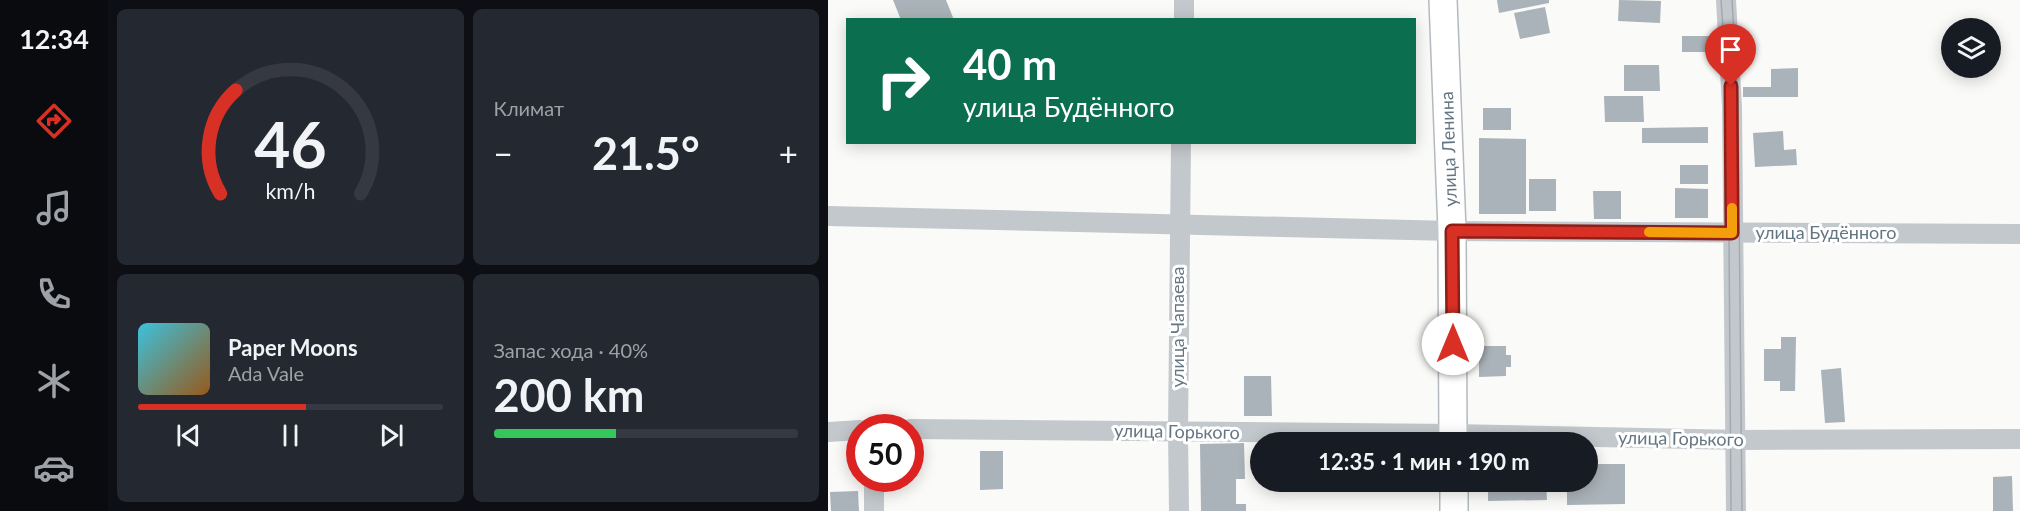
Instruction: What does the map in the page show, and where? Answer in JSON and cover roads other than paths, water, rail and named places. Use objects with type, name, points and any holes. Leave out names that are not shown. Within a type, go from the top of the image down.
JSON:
[{"type":"main road","name":"улица Ленина","points":[[1443,0],[1452,231],[1453,432]]},
{"type":"main road","points":[[1454,492],[1454,511]]},
{"type":"street","points":[[1184,0],[1184,18]]},
{"type":"street","points":[[1726,0],[1732,107],[1736,511]]},
{"type":"street","name":"улица Чапаева","points":[[1179,511],[1181,144]]},
{"type":"street","name":"улица Будённого","points":[[828,216],[1452,231],[2020,234]]},
{"type":"street","name":"улица Горького","points":[[924,429],[1250,434]]},
{"type":"street","points":[[828,432],[846,431]]},
{"type":"street","name":"улица Горького","points":[[1598,439],[2020,439]]},
{"type":"street","points":[[874,492],[874,511]]},
{"type":"tram line","points":[[1721,0],[1728,99],[1731,511]]},
{"type":"tram line","points":[[1732,0],[1738,99],[1742,511]]}]
